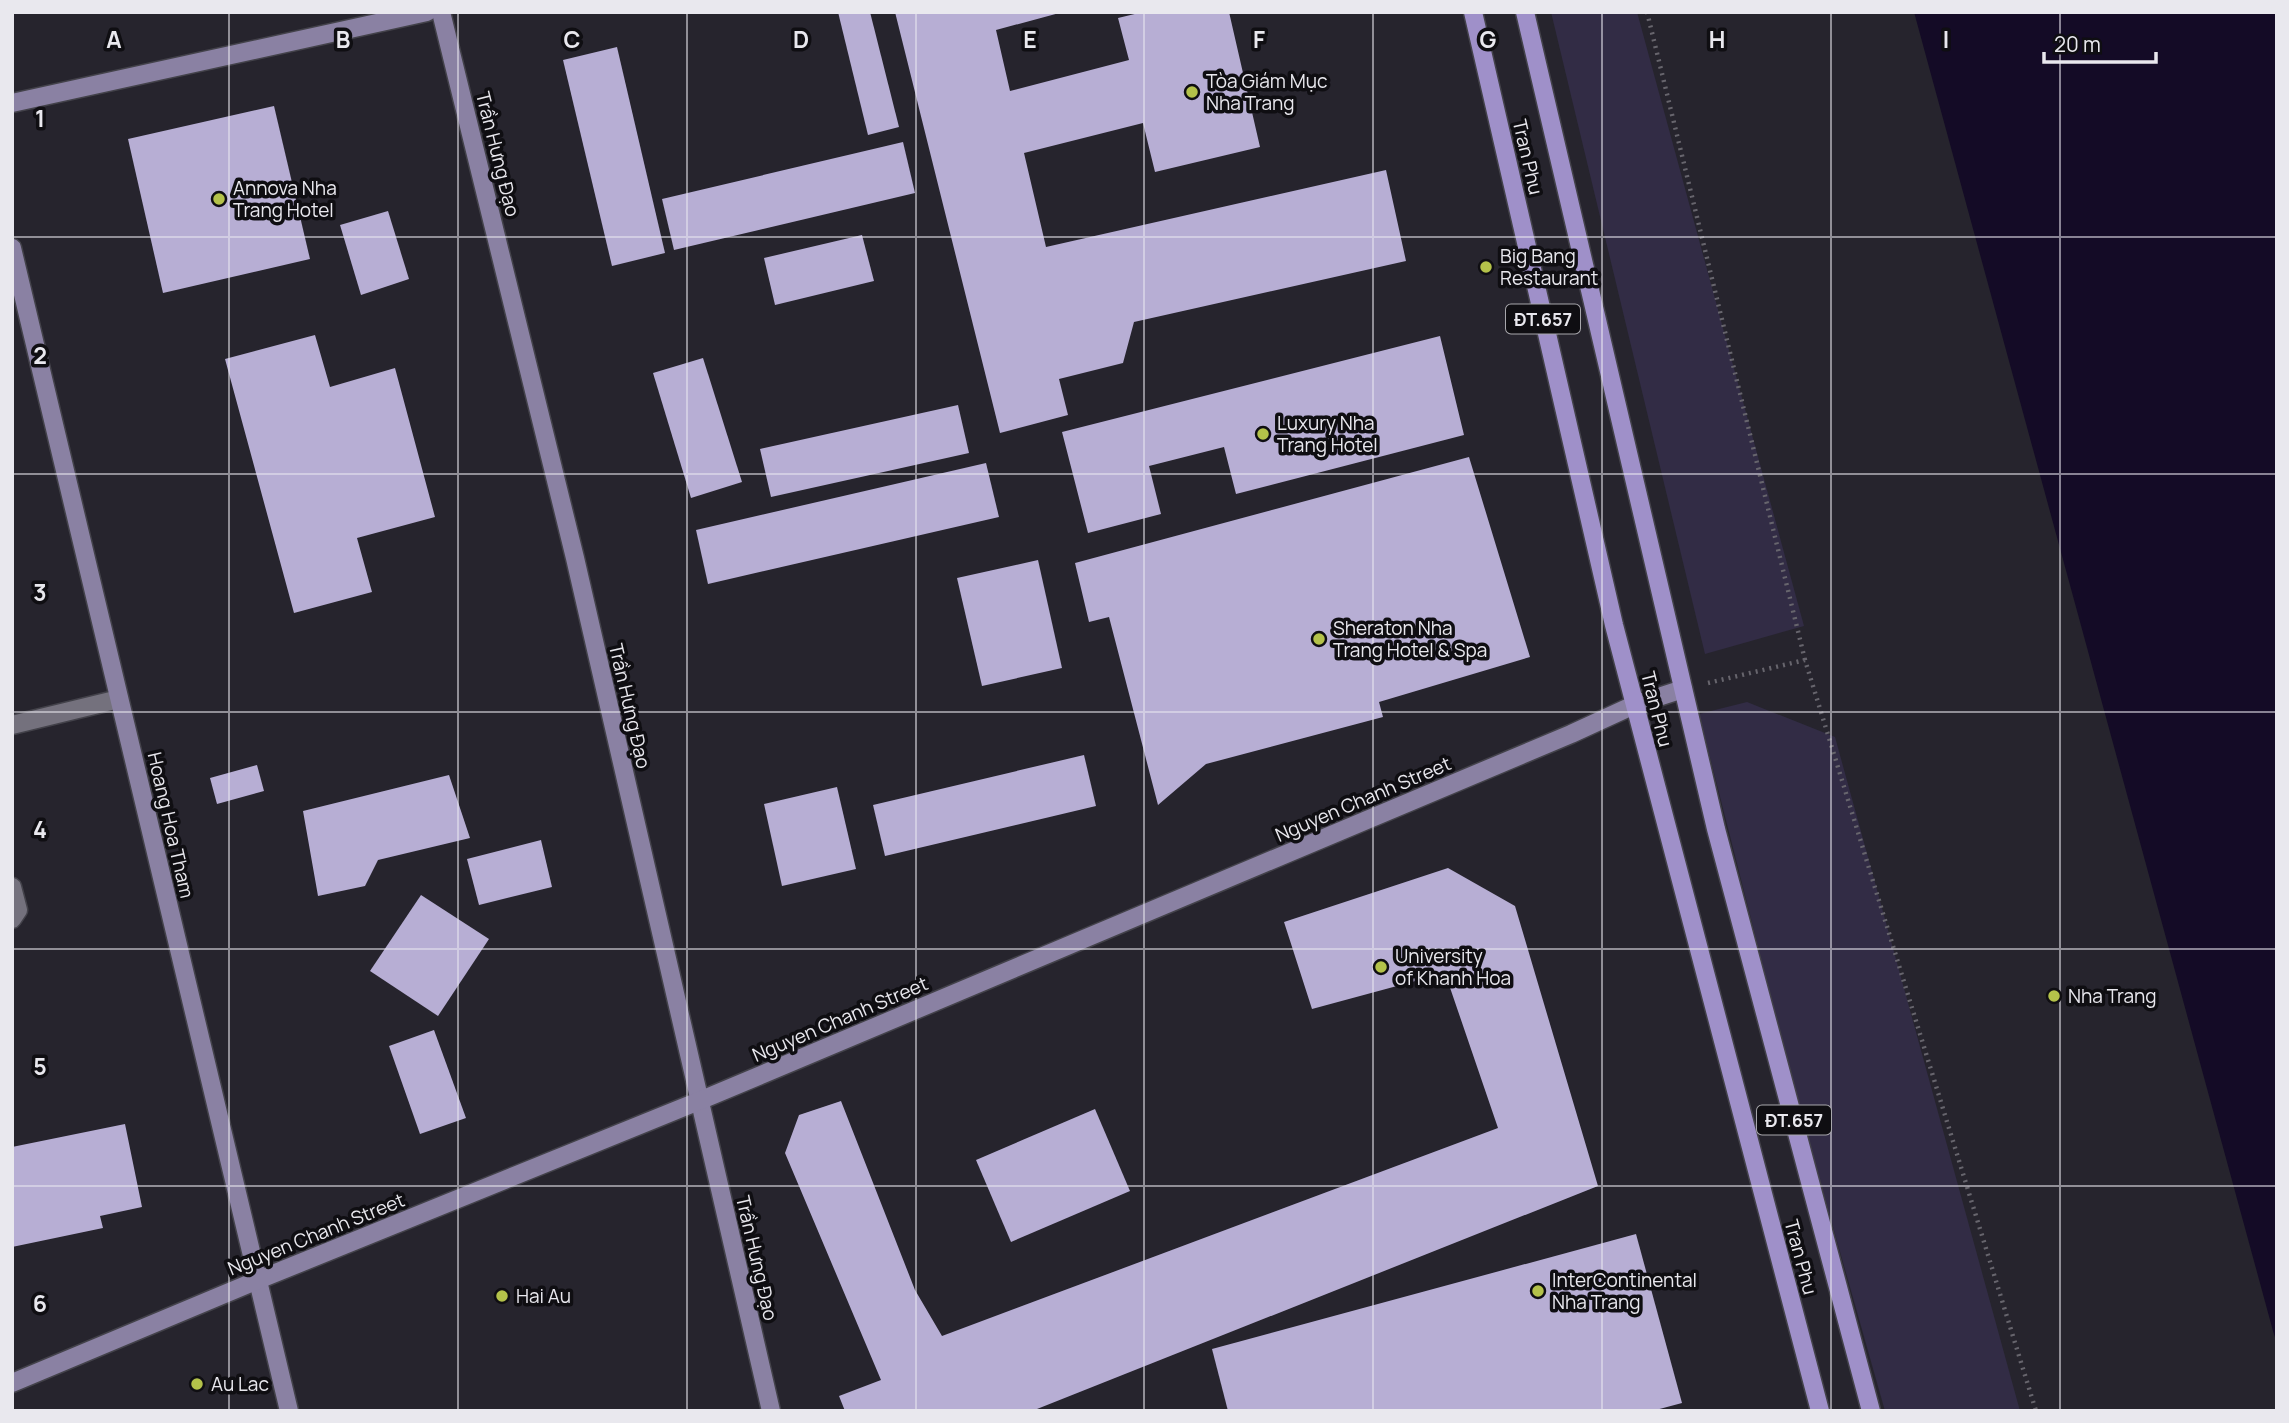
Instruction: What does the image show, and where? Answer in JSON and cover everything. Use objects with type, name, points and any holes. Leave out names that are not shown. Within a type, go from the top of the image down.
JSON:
[{"type":"main road","name":"Tran Phu","points":[[1473,12],[1634,705],[1820,1411]]},
{"type":"main road","name":"Tran Phu","points":[[1525,12],[1716,829],[1871,1411]]},
{"type":"street","points":[[12,103],[427,12]]},
{"type":"street","name":"Trần Hưng Đạo","points":[[441,12],[575,558],[771,1411]]},
{"type":"street","name":"Hoang Hoa Tham","points":[[12,248],[289,1411]]},
{"type":"street","name":"Nguyen Chanh Street","points":[[12,1383],[699,1101],[1572,734],[1634,705],[1683,689]]},
{"type":"street","points":[[12,725],[119,699]]},
{"type":"street","points":[[12,887],[18,910],[12,919]]},
{"type":"path","points":[[1647,12],[1805,660],[2036,1411]]},
{"type":"path","points":[[1683,689],[1805,660]]},
{"type":"shaded area","points":[[1551,12],[1637,12],[1804,626],[1705,654]]},
{"type":"shaded area","points":[[1914,12],[2277,12],[2277,1344],[2273,1331]]},
{"type":"shaded area","points":[[1747,702],[1835,737],[2020,1411],[1885,1411],[1796,1096],[1699,714]]},
{"type":"building","points":[[838,12],[870,12],[899,127],[868,135]]},
{"type":"building","points":[[895,12],[1063,12],[996,30],[1010,91],[1129,60],[1118,18],[1143,12],[1229,12],[1260,147],[1155,172],[1143,123],[1024,153],[1046,247],[1386,170],[1406,261],[1134,322],[1123,363],[1059,379],[1068,415],[1000,433]]},
{"type":"building","points":[[617,47],[665,253],[612,266],[563,60]]},
{"type":"building","name":"Annova Nha Trang Hotel","points":[[274,106],[310,259],[163,293],[128,139]]},
{"type":"building","points":[[903,142],[915,193],[674,250],[662,199]]},
{"type":"building","points":[[388,211],[409,279],[361,295],[340,225]]},
{"type":"building","points":[[862,235],[874,281],[775,305],[764,258]]},
{"type":"building","points":[[315,335],[330,387],[395,368],[435,517],[357,538],[372,592],[294,613],[225,359]]},
{"type":"building","name":"Luxury Nha Trang Hotel","points":[[1440,336],[1464,435],[1236,494],[1224,447],[1149,466],[1161,514],[1088,533],[1062,432]]},
{"type":"building","points":[[703,358],[742,482],[691,498],[653,373]]},
{"type":"building","points":[[958,405],[969,453],[771,497],[760,449]]},
{"type":"building","name":"Sheraton Nha Trang Hotel & Spa","points":[[1469,457],[1530,657],[1379,702],[1383,717],[1206,764],[1158,805],[1109,617],[1089,622],[1075,563]]},
{"type":"building","points":[[986,463],[999,517],[708,584],[696,530]]},
{"type":"building","points":[[1038,560],[1062,668],[982,686],[957,578]]},
{"type":"building","points":[[1084,755],[1096,806],[885,856],[873,805]]},
{"type":"building","points":[[257,765],[264,791],[217,804],[210,778]]},
{"type":"building","points":[[449,775],[470,838],[378,860],[365,886],[318,896],[303,811]]},
{"type":"building","points":[[837,787],[856,869],[782,886],[764,804]]},
{"type":"building","points":[[541,840],[552,887],[479,905],[467,859]]},
{"type":"building","points":[[1448,868],[1515,906],[1598,1186],[1032,1411],[845,1411],[839,1396],[881,1380],[785,1153],[799,1115],[841,1101],[915,1290],[942,1336],[1498,1128],[1445,973],[1312,1009],[1284,922]]},
{"type":"building","points":[[421,895],[489,939],[438,1016],[370,971]]},
{"type":"building","points":[[434,1030],[466,1118],[420,1134],[389,1046]]},
{"type":"building","points":[[1095,1109],[1130,1191],[1011,1242],[976,1160]]},
{"type":"building","points":[[125,1124],[142,1207],[100,1216],[103,1228],[12,1247],[12,1147]]},
{"type":"building","name":"InterContinental Nha Trang","points":[[1636,1234],[1682,1403],[1652,1411],[1228,1411],[1212,1349]]},
{"type":"place","name":"Tòa Giám Mục Nha Trang","points":[[1192,92]]},
{"type":"place","name":"Annova Nha Trang Hotel","points":[[219,199]]},
{"type":"place","name":"Big Bang Restaurant","points":[[1486,267]]},
{"type":"place","name":"Luxury Nha Trang Hotel","points":[[1263,434]]},
{"type":"place","name":"Sheraton Nha Trang Hotel & Spa","points":[[1319,639]]},
{"type":"place","name":"University of Khanh Hoa","points":[[1381,967]]},
{"type":"place","name":"Nha Trang","points":[[2054,996]]},
{"type":"place","name":"InterContinental Nha Trang","points":[[1538,1291]]},
{"type":"place","name":"Hai Au","points":[[502,1296]]},
{"type":"place","name":"Au Lac","points":[[197,1384]]}]
